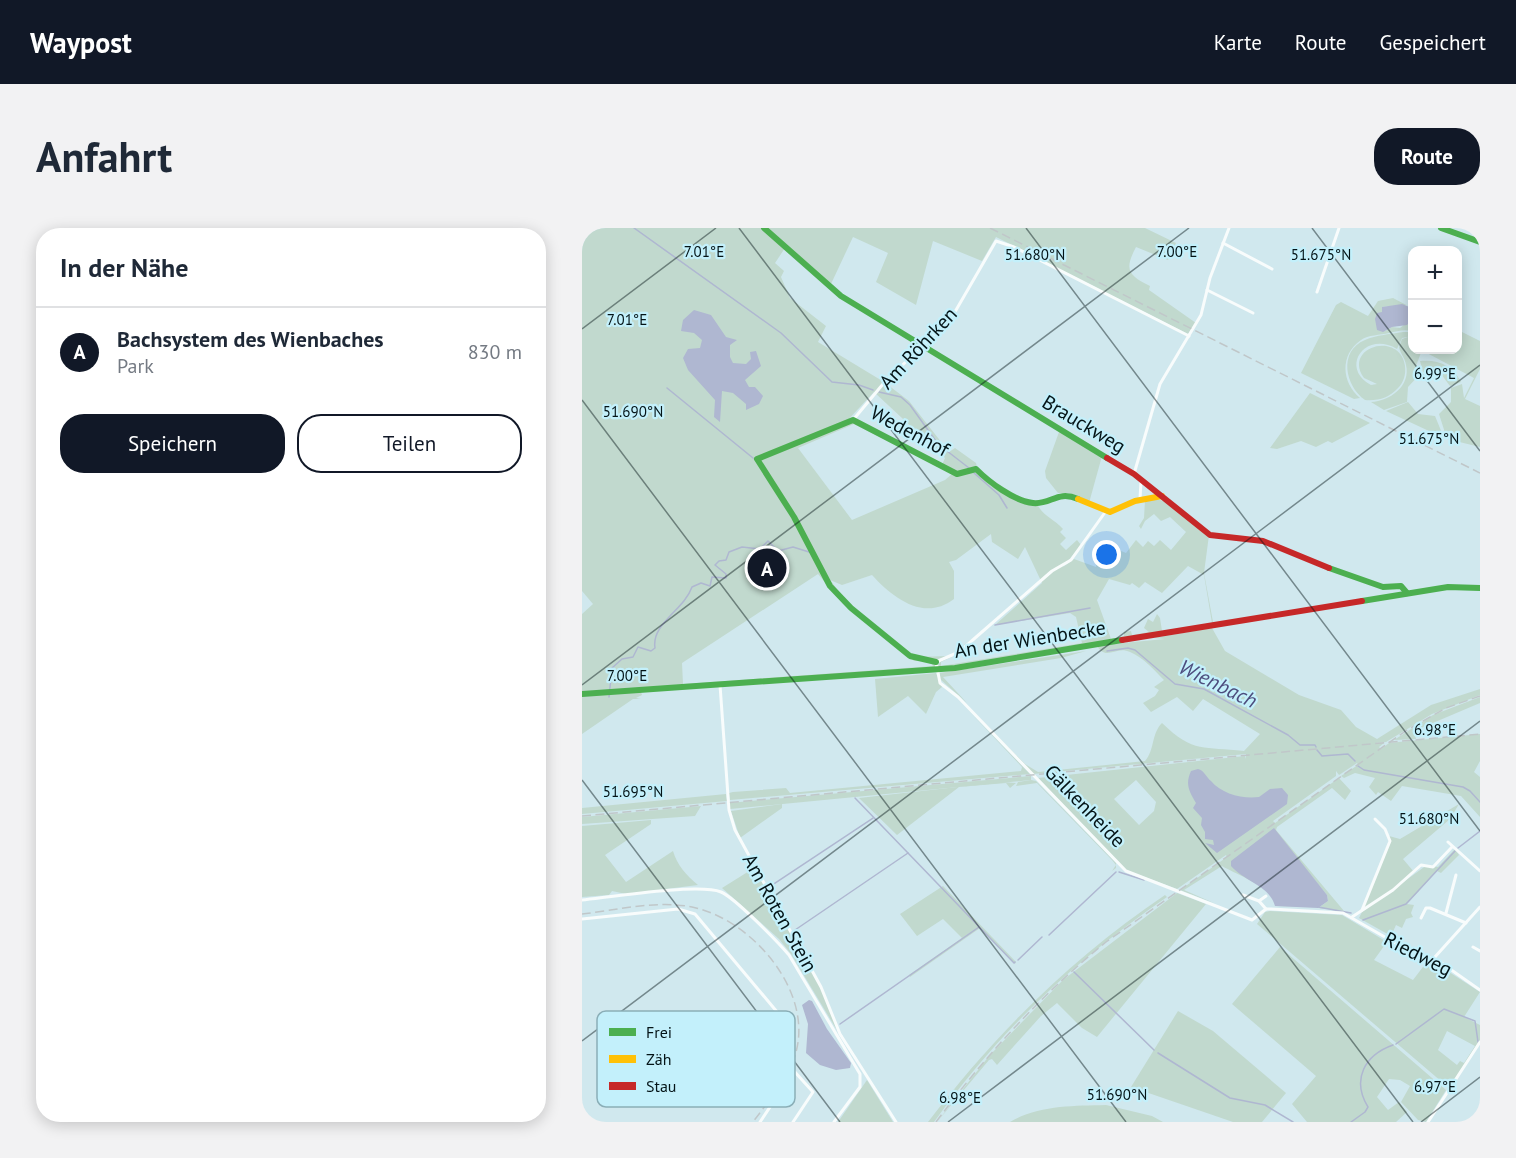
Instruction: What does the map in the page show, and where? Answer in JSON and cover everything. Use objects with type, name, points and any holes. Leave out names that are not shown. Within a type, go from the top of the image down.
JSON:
[{"type":"street","name":"Brauckweg","points":[[764,228],[841,296],[1134,474],[1210,535],[1263,541],[1365,582],[1383,586],[1401,586],[1407,593]]},
{"type":"street","points":[[1134,474],[1160,384],[1201,315],[1206,290],[1229,228]]},
{"type":"street","points":[[1317,292],[1339,228]]},
{"type":"street","points":[[1441,228],[1480,242]]},
{"type":"street","name":"Am Röhrken","points":[[853,420],[883,384],[925,346],[955,313],[993,243],[998,240],[1190,336]]},
{"type":"street","points":[[1223,243],[1272,269]]},
{"type":"street","points":[[1206,290],[1253,313]]},
{"type":"street","name":"Wedenhof","points":[[936,662],[930,658],[912,657],[856,613],[830,586],[757,459],[853,420],[957,474],[976,469],[992,485],[1025,501],[1040,503],[1066,494],[1106,511]]},
{"type":"street","points":[[1140,499],[1141,479]]},
{"type":"street","points":[[936,662],[959,652],[1051,572],[1071,560],[1106,511],[1119,510],[1140,499],[1163,496]]},
{"type":"street","name":"An der Wienbecke","points":[[582,694],[937,670],[1407,593],[1448,587],[1480,588]]},
{"type":"street","name":"Gälkenheide","points":[[936,662],[941,684],[962,701],[1126,871],[1252,920],[1266,909]]},
{"type":"street","name":"Am Roten Stein","points":[[720,685],[728,802],[735,830],[824,992],[840,1034],[896,1122]]},
{"type":"street","points":[[1359,913],[1390,841],[1385,829],[1375,819]]},
{"type":"street","points":[[1448,843],[1480,871]]},
{"type":"street","name":"Riedweg","points":[[1354,919],[1359,913],[1393,890],[1421,865],[1433,867],[1452,847]]},
{"type":"street","points":[[1446,913],[1456,875]]},
{"type":"street","points":[[582,900],[704,889],[725,895],[777,941],[789,955],[860,1074],[860,1087],[834,1122]]},
{"type":"street","points":[[1243,895],[1259,901],[1266,909]]},
{"type":"street","points":[[1259,901],[1266,896]]},
{"type":"street","points":[[1434,958],[1480,907]]},
{"type":"street","points":[[1421,918],[1426,908],[1446,913],[1466,923]]},
{"type":"street","points":[[582,919],[678,909],[695,914],[776,1011]]},
{"type":"street","name":"Riedweg","points":[[1266,909],[1334,912],[1354,919],[1397,944],[1434,958],[1479,987]]},
{"type":"street","points":[[1473,947],[1480,951]]},
{"type":"street","points":[[1428,1122],[1480,1042]]},
{"type":"street","points":[[793,1122],[813,1094],[810,1087],[795,1072]]},
{"type":"street","points":[[795,1079],[800,1079]]},
{"type":"street","points":[[760,1122],[771,1107]]},
{"type":"green space","points":[[582,228],[762,228],[785,248],[775,263],[784,271],[781,277],[790,298],[826,326],[818,342],[884,382],[909,401],[949,452],[955,448],[976,463],[978,472],[991,486],[1018,500],[1038,506],[1063,529],[1060,532],[1066,538],[1060,544],[1066,550],[1077,540],[1081,545],[1063,567],[1074,559],[1096,567],[1099,548],[1105,551],[1109,546],[1126,553],[1136,540],[1143,547],[1148,541],[1154,546],[1160,540],[1171,550],[1186,532],[1170,517],[1161,521],[1154,514],[1145,521],[1141,529],[1139,526],[1144,518],[1145,500],[1155,499],[1172,505],[1209,535],[1204,573],[1213,622],[1204,575],[1188,566],[1162,593],[1145,582],[1139,588],[1132,583],[1130,585],[1109,579],[1097,600],[1111,639],[1124,636],[1124,632],[1131,631],[1132,635],[1149,632],[1144,628],[1148,619],[1153,622],[1157,614],[1162,631],[1112,642],[1112,644],[1165,639],[1154,638],[1212,628],[1225,651],[1299,695],[1341,710],[1356,727],[1377,739],[1431,705],[1480,689],[1480,695],[1432,714],[1386,742],[1375,743],[1384,743],[1379,747],[1381,749],[1389,743],[1480,734],[1480,761],[1474,772],[1480,777],[1480,817],[1461,796],[1402,786],[1391,801],[1378,792],[1376,795],[1369,787],[1375,778],[1355,773],[1344,778],[1341,776],[1358,765],[1357,763],[1339,775],[1336,771],[1336,776],[1273,821],[1275,823],[1339,778],[1351,791],[1345,800],[1332,788],[1277,827],[1276,830],[1344,911],[1318,908],[1328,901],[1327,895],[1276,833],[1311,878],[1311,904],[1314,907],[1276,906],[1275,900],[1263,888],[1222,866],[1184,890],[1216,904],[1180,890],[1227,857],[1226,855],[1177,889],[1126,870],[1038,778],[1245,756],[1246,759],[1246,754],[1033,774],[967,705],[1025,764],[1038,772],[1145,761],[1156,732],[1162,723],[1183,740],[1200,747],[1244,751],[1260,734],[1203,699],[1193,711],[1177,697],[1151,712],[1143,703],[1155,696],[1159,690],[1154,687],[1164,680],[1148,664],[1125,650],[1107,653],[1100,650],[1096,644],[939,667],[941,661],[955,655],[941,662],[941,666],[1082,643],[1076,617],[1070,613],[995,625],[1042,583],[1025,547],[1018,559],[992,542],[991,534],[956,560],[949,562],[954,571],[954,599],[943,606],[920,608],[910,604],[889,592],[872,575],[842,585],[830,580],[853,609],[915,657],[950,656],[946,657],[919,659],[908,654],[848,605],[821,572],[852,610],[908,656],[915,660],[933,660],[936,665],[934,669],[640,689],[642,695],[636,698],[641,699],[633,699],[582,734],[582,614],[593,604],[582,591]],"holes":[[[874,392],[945,458],[942,465],[957,473],[956,476],[852,421],[760,458],[769,478],[757,459],[846,422]],[[854,424],[952,474],[945,480],[852,520],[798,448]],[[818,574],[843,604],[914,661],[930,661],[933,666],[683,684],[682,663]],[[1136,780],[1156,802],[1154,811],[1139,825],[1114,799]]]},
{"type":"green space","points":[[767,228],[1145,228],[1176,243],[1168,260],[1136,247],[1130,261],[1130,271],[1137,279],[1150,286],[1149,290],[1196,323],[1188,334],[996,237],[982,261],[933,241],[916,305],[876,282],[888,253],[853,237],[831,284]]},
{"type":"green space","points":[[1393,298],[1408,306],[1382,307],[1385,331],[1392,327],[1400,328],[1408,322],[1408,330],[1364,338],[1349,353],[1346,361],[1347,377],[1349,385],[1360,398],[1354,399],[1301,373],[1336,305],[1341,302],[1368,316],[1378,301]]},
{"type":"green space","points":[[1408,332],[1408,337],[1402,338],[1397,349],[1385,344],[1375,344],[1366,348],[1357,361],[1357,370],[1362,378],[1371,385],[1377,384],[1364,378],[1359,367],[1360,358],[1374,347],[1384,346],[1393,348],[1401,355],[1405,375],[1400,386],[1391,394],[1383,398],[1365,400],[1358,394],[1349,378],[1348,360],[1356,345],[1369,338]]},
{"type":"green space","points":[[1462,332],[1480,341],[1480,369],[1465,399],[1480,406],[1480,447],[1447,439],[1439,414],[1451,402],[1451,388],[1462,384],[1464,398],[1474,378],[1429,354],[1462,354]]},
{"type":"green space","points":[[1408,337],[1408,354],[1420,354],[1416,366],[1420,374],[1408,387],[1407,402],[1384,410],[1371,402],[1392,395],[1398,391],[1405,380],[1407,373],[1405,362],[1399,347],[1402,339]]},
{"type":"green space","points":[[1420,361],[1444,364],[1454,371],[1461,382],[1450,386],[1441,374],[1423,372]]},
{"type":"green space","points":[[1310,393],[1370,423],[1332,443],[1328,441],[1316,447],[1301,441],[1277,449],[1270,448]]},
{"type":"green space","points":[[1408,402],[1418,414],[1435,416],[1444,438],[1386,411]]},
{"type":"green space","points":[[1059,432],[1102,456],[1089,503],[1068,493],[1058,493],[1046,478],[1045,471]]},
{"type":"green space","points":[[1212,623],[1210,625],[1166,633],[1164,631]]},
{"type":"green space","points":[[989,626],[957,653],[950,656]]},
{"type":"green space","points":[[1086,651],[1061,658],[943,677],[967,703],[940,679],[939,673]]},
{"type":"green space","points":[[936,673],[942,687],[936,692],[926,714],[908,696],[878,717],[875,679]]},
{"type":"green space","points":[[1480,697],[1480,703],[1414,731],[1416,739],[1394,740],[1433,715]]},
{"type":"green space","points":[[966,708],[1030,774],[730,800],[729,793],[733,792],[786,788],[790,793],[1021,771],[1022,767]]},
{"type":"green space","points":[[1031,776],[1031,780],[730,809],[729,803]]},
{"type":"green space","points":[[1036,781],[1116,865],[1037,783],[1016,786],[1018,782]]},
{"type":"green space","points":[[1002,782],[1016,783],[1010,788],[1006,783],[959,787],[897,835],[859,798]]},
{"type":"green space","points":[[726,794],[727,801],[582,814],[582,808]]},
{"type":"green space","points":[[782,804],[782,808],[740,838],[731,811]]},
{"type":"green space","points":[[1459,804],[1450,819],[1403,859],[1414,872],[1393,890],[1363,909],[1391,841],[1389,836],[1400,839]]},
{"type":"green space","points":[[701,806],[695,816],[582,824],[582,817]]},
{"type":"green space","points":[[651,820],[651,824],[605,855],[626,882],[673,851],[682,870],[698,885],[626,894],[612,891],[609,895],[582,897],[582,826]]},
{"type":"green space","points":[[1455,849],[1459,855],[1441,873],[1437,871],[1407,904],[1414,905],[1411,913],[1413,917],[1406,919],[1402,928],[1396,925],[1391,936],[1359,918],[1362,912],[1427,865],[1438,867]]},
{"type":"green space","points":[[754,868],[822,990],[838,1032],[791,954],[779,939],[722,888]]},
{"type":"green space","points":[[943,886],[1016,962],[1015,964],[980,928],[910,977],[909,975],[962,938],[943,919],[917,936],[900,914]]},
{"type":"green space","points":[[1177,893],[1206,904],[1097,1037],[1082,1028],[1057,1003],[1041,1016],[997,1065],[992,1059],[989,1060],[937,1122],[989,1056],[1063,980]]},
{"type":"green space","points":[[1165,895],[1167,897],[1100,946],[1040,999],[985,1057],[934,1122],[928,1122],[981,1058],[1037,999],[1098,945]]},
{"type":"green space","points":[[1265,912],[1342,915],[1387,942],[1374,960],[1413,980],[1429,959],[1480,992],[1464,1017],[1480,1025],[1480,1040],[1449,1088],[1257,924]],"holes":[[[1447,1031],[1475,1046],[1464,1063],[1460,1061],[1457,1065],[1438,1050]]]},
{"type":"green space","points":[[1280,947],[1446,1090],[1426,1122],[1418,1120],[1401,1102],[1410,1086],[1400,1080],[1389,1079],[1377,1097],[1388,1110],[1399,1102],[1407,1112],[1396,1122],[1307,1122],[1292,1104],[1316,1076],[1232,1004]]},
{"type":"green space","points":[[1178,1011],[1213,1031],[1286,1093],[1262,1122],[1233,1122],[1131,1087]]},
{"type":"green space","points":[[867,1080],[893,1122],[838,1122]]},
{"type":"green space","points":[[1106,1105],[1152,1116],[1163,1122],[1010,1122],[1044,1109]]},
{"type":"water","points":[[1402,304],[1408,306],[1408,324],[1392,327],[1383,332],[1377,330],[1375,319],[1377,313],[1382,312],[1382,307]]},
{"type":"water","points":[[694,310],[711,315],[726,337],[737,340],[730,345],[730,357],[733,363],[746,364],[751,359],[750,352],[756,351],[761,366],[745,380],[749,387],[755,387],[763,396],[759,404],[746,410],[746,404],[733,393],[722,391],[720,422],[714,417],[715,400],[688,370],[683,358],[688,349],[700,348],[702,340],[694,333],[681,331],[683,320]]},
{"type":"water","points":[[1198,769],[1216,786],[1239,796],[1259,797],[1270,789],[1282,788],[1288,795],[1287,804],[1217,853],[1205,843],[1214,845],[1213,840],[1205,839],[1205,832],[1201,825],[1202,818],[1193,808],[1196,803],[1188,780],[1191,771]]},
{"type":"water","points":[[1274,828],[1327,895],[1328,901],[1318,908],[1275,906],[1268,893],[1231,866],[1231,861]]},
{"type":"water","points":[[809,1000],[812,1001],[827,1029],[851,1063],[850,1068],[836,1070],[820,1065],[806,1053],[808,1024],[802,1005]]},
{"type":"waterway","points":[[634,228],[781,333],[832,382],[859,385],[873,390]]},
{"type":"waterway","points":[[667,388],[753,458]]},
{"type":"waterway","points":[[879,392],[901,397],[910,405],[938,444],[969,468]]},
{"type":"waterway","points":[[974,473],[999,495],[1007,508]]},
{"type":"waterway","name":"Wienbach","points":[[609,697],[612,668],[622,659],[633,657],[638,647],[651,651],[655,648],[658,632],[692,587],[701,583],[710,586],[712,577],[726,578],[726,574],[715,565],[719,561],[726,560],[729,552],[742,547],[760,549],[768,541],[778,551],[793,547],[809,552]]},
{"type":"waterway","points":[[995,625],[1090,608]]},
{"type":"waterway","name":"Wienbach","points":[[1107,651],[1128,648],[1135,650],[1175,684],[1204,689],[1288,735],[1300,745],[1315,745],[1316,747]]},
{"type":"waterway","name":"Wienbach","points":[[1317,750],[1322,756],[1348,754],[1355,761]]},
{"type":"waterway","name":"Wienbach","points":[[1358,766],[1364,770],[1463,787],[1480,802]]},
{"type":"waterway","points":[[855,798],[1015,962]]},
{"type":"waterway","points":[[772,885],[873,818]]},
{"type":"waterway","points":[[1458,848],[1480,831]]},
{"type":"waterway","points":[[1363,920],[1406,904],[1455,851]]},
{"type":"waterway","points":[[795,930],[908,853]]},
{"type":"waterway","points":[[1049,935],[1116,872]]},
{"type":"waterway","points":[[1119,872],[1144,880]]},
{"type":"waterway","points":[[1318,907],[1351,913]]},
{"type":"waterway","points":[[840,1024],[979,927]]},
{"type":"waterway","points":[[1018,960],[1042,937]]},
{"type":"waterway","points":[[1074,972],[1154,1050]]},
{"type":"waterway","points":[[1396,1044],[1444,1009],[1475,1021],[1478,1042]]},
{"type":"waterway","points":[[1351,1122],[1368,1107],[1361,1087],[1364,1069],[1375,1055],[1393,1045]]},
{"type":"waterway","points":[[1158,1053],[1230,1098],[1265,1105],[1293,1122]]},
{"type":"railway","points":[[990,228],[1480,473]]},
{"type":"railway","points":[[936,1122],[1015,1027],[1059,983],[1106,942],[1407,730],[1446,708],[1480,696]]},
{"type":"railway","points":[[582,816],[1480,734]]},
{"type":"railway","points":[[582,914],[651,905],[679,905],[714,914],[736,926],[772,961],[786,982],[795,1005],[799,1028],[795,1055]]},
{"type":"railway","points":[[753,1122],[764,1107]]},
{"type":"traffic: fast","points":[[764,228],[841,296],[1107,458]]},
{"type":"traffic: fast","points":[[1441,228],[1480,242]]},
{"type":"traffic: fast","points":[[936,662],[910,656],[851,608],[830,586],[794,517],[757,459],[853,420],[957,474],[976,469],[988,480],[1018,499],[1033,503],[1065,496],[1078,499]]},
{"type":"traffic: fast","points":[[1329,568],[1383,587],[1401,586],[1407,593]]},
{"type":"traffic: fast","points":[[1362,601],[1448,587],[1480,588]]},
{"type":"traffic: fast","points":[[582,694],[955,668],[1122,640]]},
{"type":"traffic: slow","points":[[1078,499],[1110,512],[1135,501],[1162,496]]},
{"type":"traffic: jam","points":[[1107,458],[1134,474],[1210,535],[1263,541],[1329,568]]},
{"type":"traffic: jam","points":[[1122,640],[1362,601]]},
{"type":"place","name":"Bachsystem des Wienbaches","points":[[767,568]]}]
